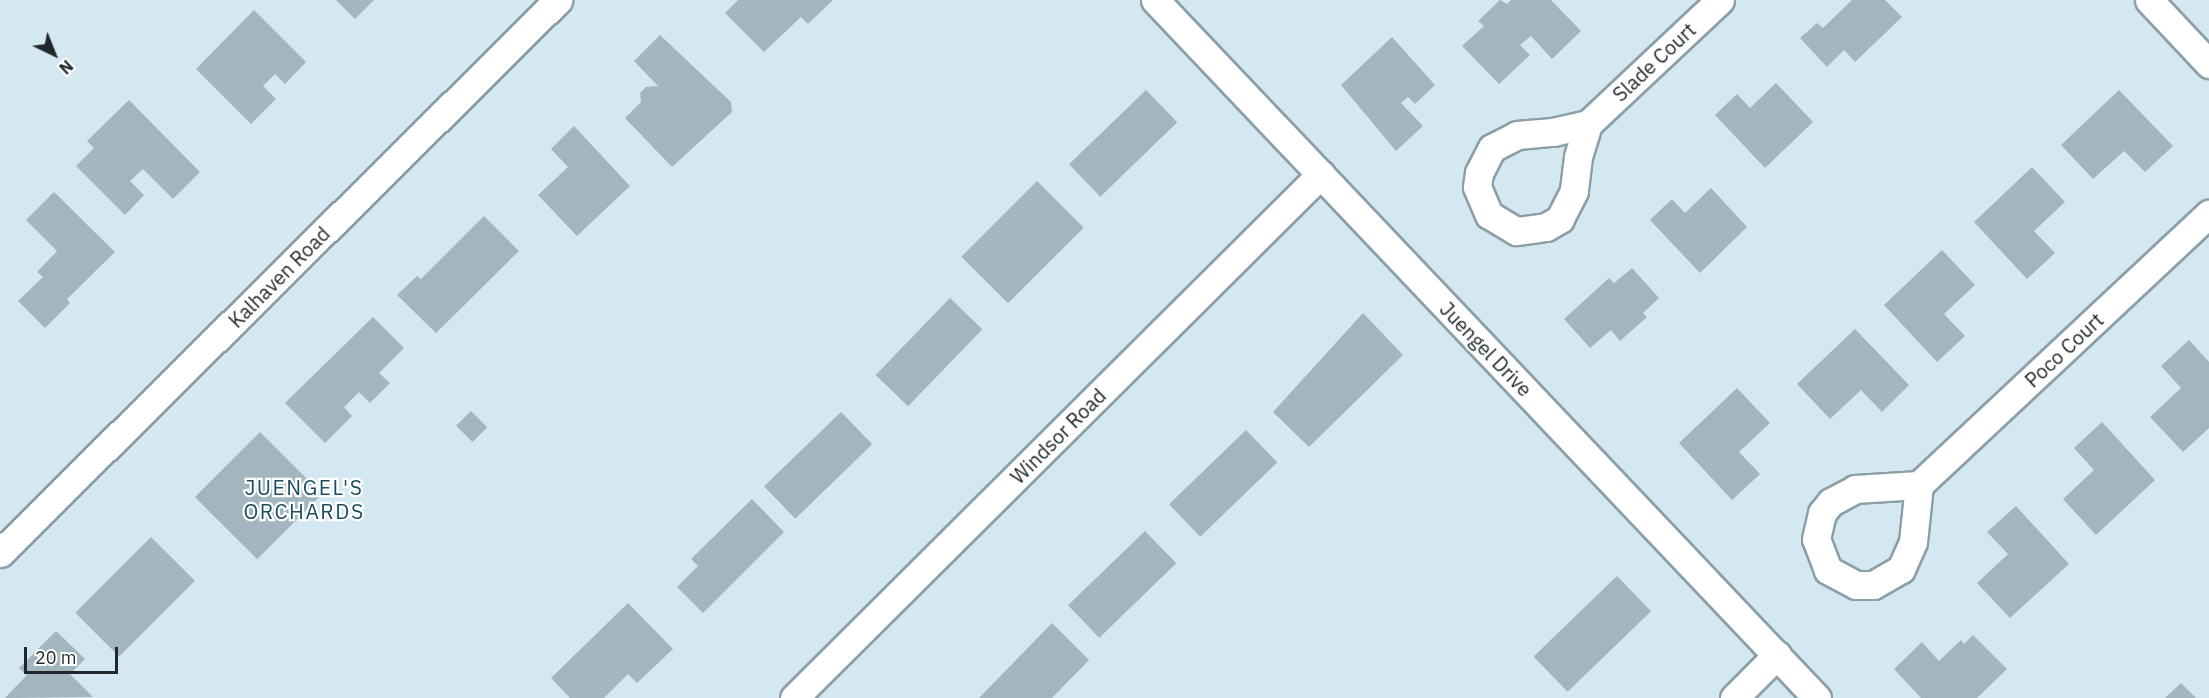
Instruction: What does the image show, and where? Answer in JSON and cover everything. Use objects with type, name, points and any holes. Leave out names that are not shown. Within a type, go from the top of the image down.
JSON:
[{"type":"street","name":"Kalhaven Road","points":[[0,553],[558,0]]},
{"type":"street","name":"Juengel Drive","points":[[1155,0],[1817,698]]},
{"type":"street","name":"Slade Court","points":[[1588,124],[1517,135],[1492,148],[1479,173],[1477,187],[1489,215],[1516,231],[1546,227],[1560,219],[1574,191],[1578,157],[1588,124],[1720,0]]},
{"type":"street","points":[[2149,0],[2209,64]]},
{"type":"street","name":"Windsor Road","points":[[794,698],[1322,174]]},
{"type":"street","name":"Poco Court","points":[[1919,485],[2209,214]]},
{"type":"street","points":[[1734,698],[1777,656]]},
{"type":"building","points":[[336,0],[374,0],[355,19]]},
{"type":"building","points":[[738,0],[833,0],[808,24],[801,17],[764,52],[725,13]]},
{"type":"building","points":[[1500,0],[1507,4],[1511,0],[1551,0],[1581,31],[1552,59],[1531,36],[1520,45],[1530,55],[1499,84],[1462,46],[1484,26],[1478,21]]},
{"type":"building","points":[[1852,0],[1885,0],[1902,17],[1855,62],[1844,50],[1827,67],[1800,38],[1817,23],[1823,28]]},
{"type":"building","points":[[254,10],[306,62],[285,84],[275,74],[263,86],[276,99],[251,124],[196,69]]},
{"type":"building","points":[[660,35],[731,102],[732,112],[672,167],[625,118],[641,102],[640,93],[646,87],[658,86],[634,61]]},
{"type":"building","points":[[1392,37],[1435,85],[1415,104],[1408,97],[1401,103],[1423,126],[1396,151],[1341,85]]},
{"type":"building","points":[[1776,83],[1813,122],[1765,168],[1715,115],[1737,94],[1750,108]]},
{"type":"building","points":[[1146,90],[1177,122],[1100,197],[1069,164]]},
{"type":"building","points":[[2119,90],[2173,146],[2145,172],[2124,151],[2093,179],[2061,145]]},
{"type":"building","points":[[129,100],[200,172],[173,199],[143,169],[130,181],[144,195],[125,215],[76,166],[94,148],[87,141]]},
{"type":"building","points":[[574,126],[630,186],[577,236],[538,195],[568,167],[551,149]]},
{"type":"building","points":[[2032,167],[2065,202],[2034,231],[2055,253],[2027,279],[1974,222]]},
{"type":"building","points":[[1037,181],[1084,228],[1008,303],[961,257]]},
{"type":"building","points":[[1711,188],[1747,227],[1700,273],[1650,220],[1672,199],[1685,213]]},
{"type":"building","points":[[54,192],[115,252],[67,299],[70,303],[45,328],[18,301],[43,277],[37,272],[57,251],[26,220]]},
{"type":"building","points":[[484,216],[519,251],[436,333],[397,295],[417,276],[421,279]]},
{"type":"building","points":[[1942,250],[1975,285],[1944,314],[1965,336],[1937,362],[1884,305]]},
{"type":"building","points":[[1632,268],[1659,298],[1643,313],[1647,317],[1620,341],[1611,330],[1590,348],[1564,319],[1609,278],[1614,283]]},
{"type":"building","points":[[950,298],[982,329],[908,406],[876,375]]},
{"type":"building","points":[[1363,313],[1403,355],[1309,447],[1273,412]]},
{"type":"building","points":[[373,317],[404,348],[379,373],[390,383],[370,403],[359,392],[344,407],[352,416],[325,443],[285,403]]},
{"type":"building","points":[[1855,329],[1909,385],[1882,412],[1861,390],[1830,419],[1797,384]]},
{"type":"building","points":[[2189,340],[2209,362],[2209,428],[2183,452],[2150,417],[2181,388],[2161,366]]},
{"type":"building","points":[[1737,388],[1770,423],[1739,452],[1760,474],[1732,500],[1679,443]]},
{"type":"building","points":[[471,411],[487,427],[472,442],[456,426]]},
{"type":"building","points":[[841,412],[872,444],[795,519],[764,486]]},
{"type":"building","points":[[2102,422],[2155,480],[2096,535],[2063,499],[2094,470],[2074,448]]},
{"type":"building","points":[[1246,430],[1277,462],[1200,537],[1169,504]]},
{"type":"building","points":[[260,432],[322,494],[257,559],[195,497]]},
{"type":"building","points":[[752,499],[784,532],[703,613],[677,587],[698,566],[691,559]]},
{"type":"building","points":[[2016,506],[2069,564],[2010,618],[1977,583],[2008,554],[1987,532]]},
{"type":"building","points":[[1145,531],[1176,563],[1099,638],[1068,605]]},
{"type":"building","points":[[151,537],[195,581],[119,657],[75,613]]},
{"type":"building","points":[[1617,576],[1651,611],[1568,692],[1534,657]]},
{"type":"building","points":[[628,603],[673,649],[637,683],[628,674],[604,698],[570,698],[551,678]]},
{"type":"building","points":[[1052,623],[1089,660],[1052,698],[979,698]]},
{"type":"building","points":[[56,631],[85,659],[70,674],[93,697],[5,698],[27,675],[19,668]]},
{"type":"building","points":[[1973,635],[2007,669],[1977,698],[1921,698],[1894,669],[1922,642],[1939,661],[1961,640],[1964,644]]},
{"type":"building","points":[[2181,683],[2196,698],[2165,698]]},
{"type":"district","name":"JUENGEL'S ORCHARDS","points":[[304,499]]}]
